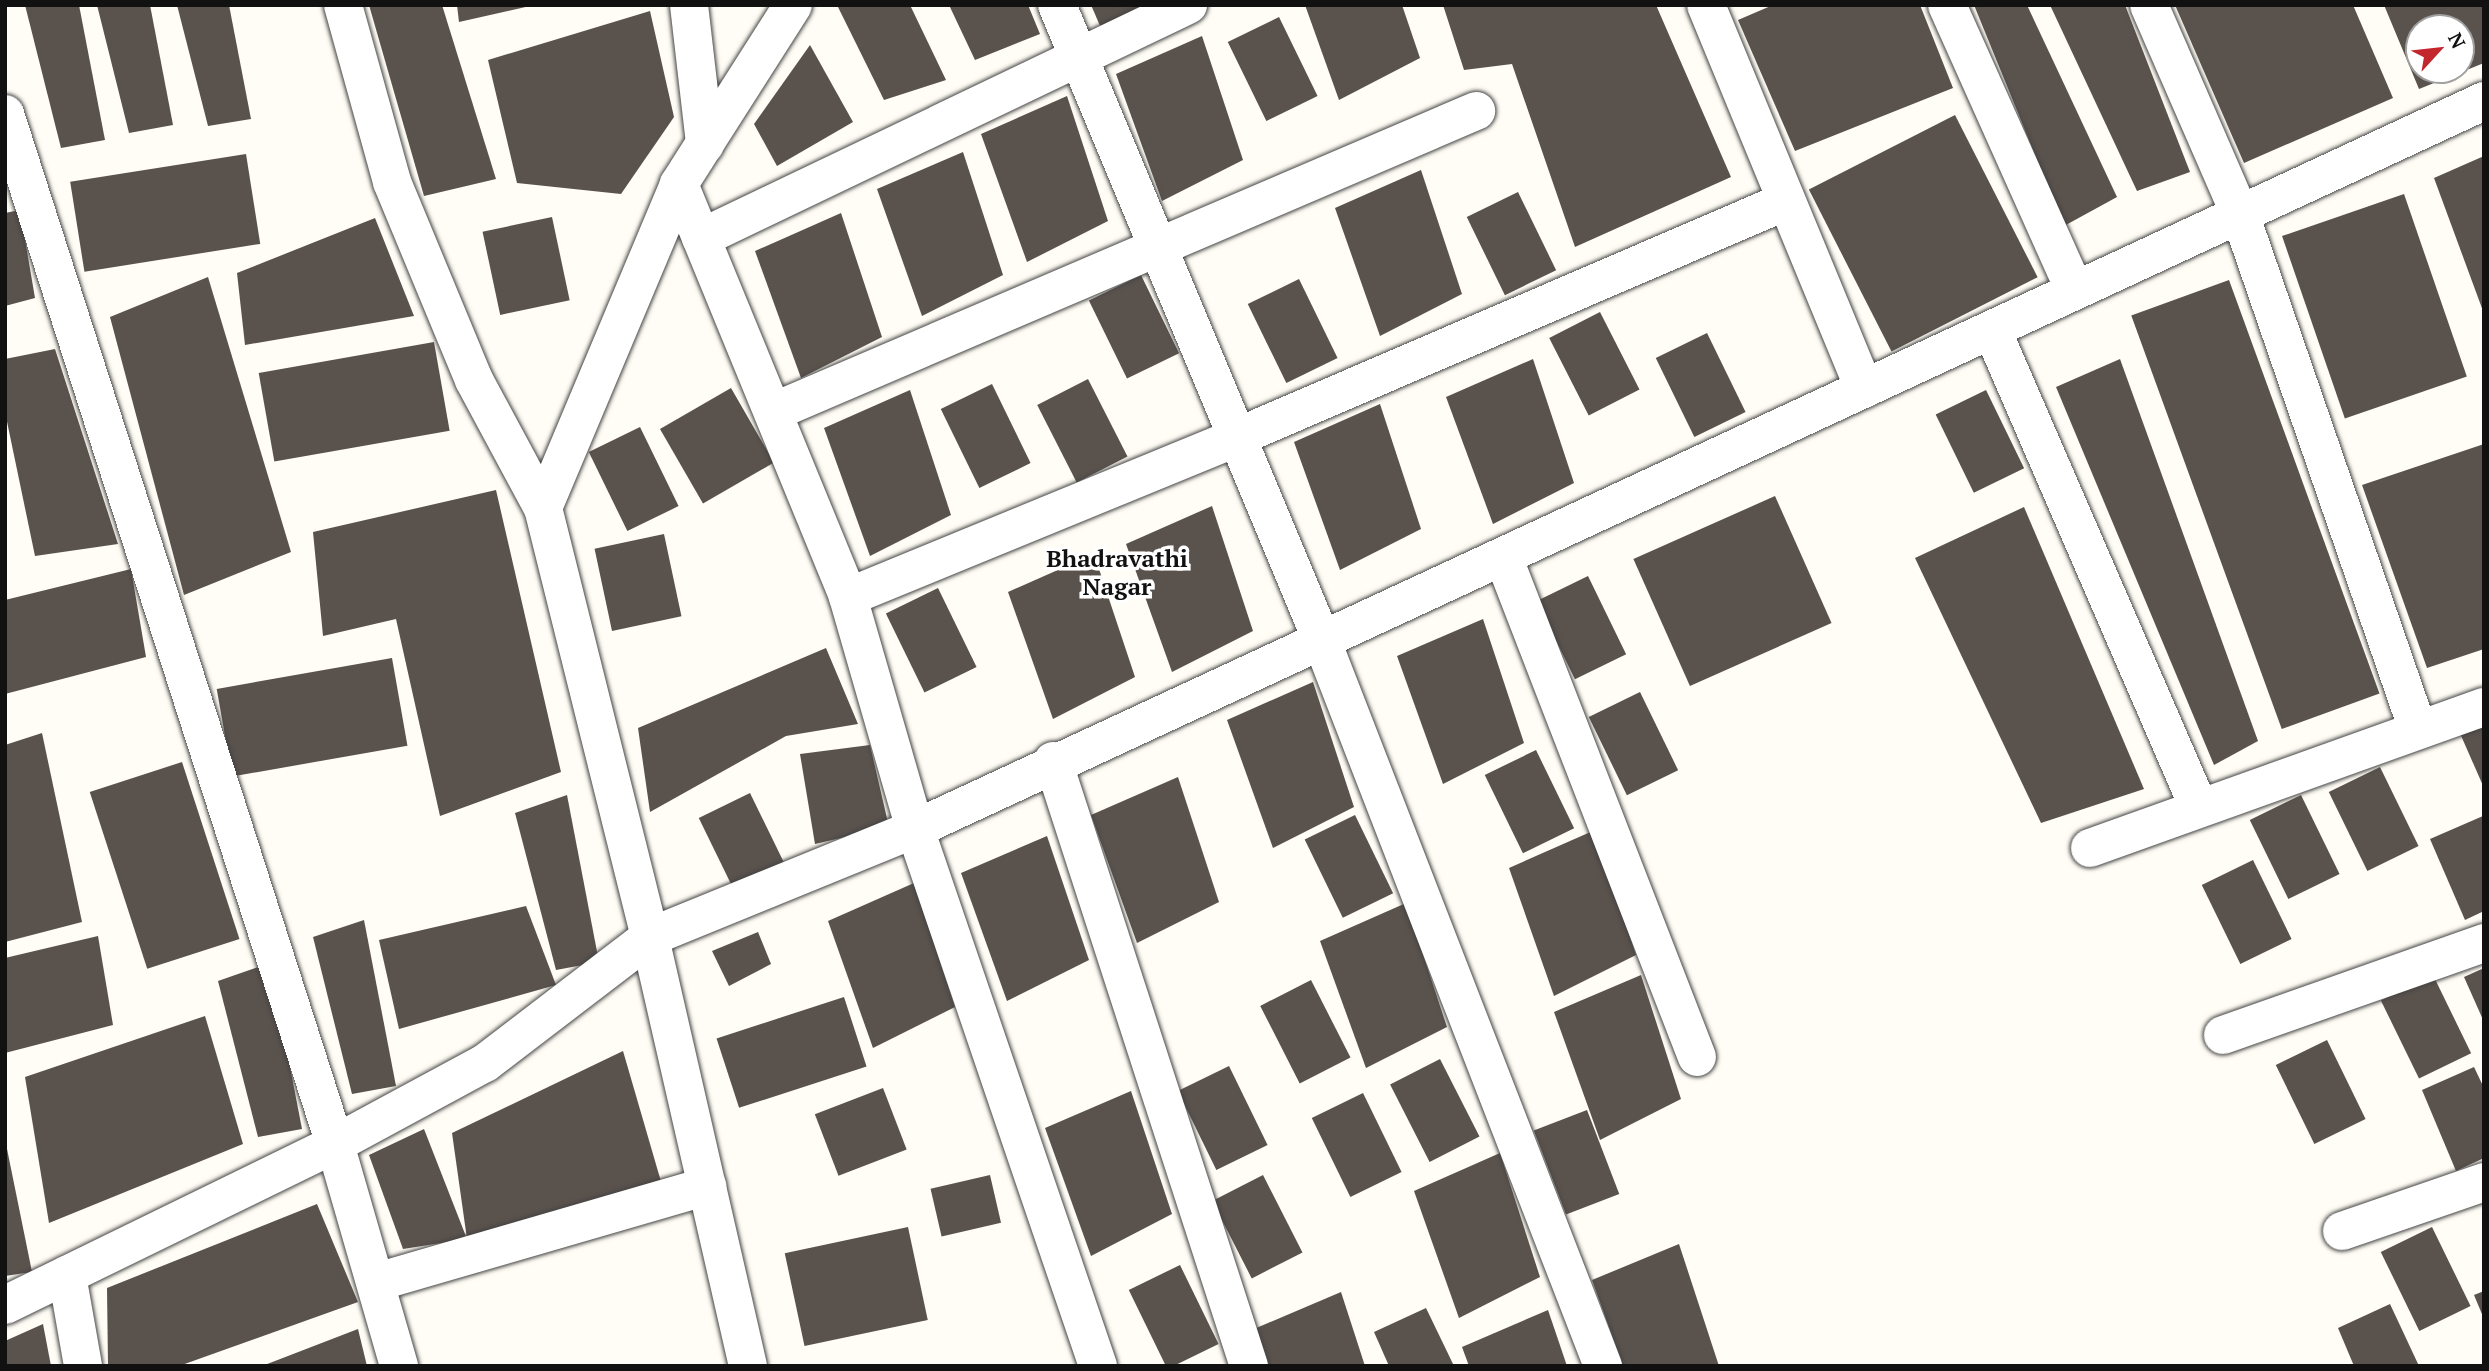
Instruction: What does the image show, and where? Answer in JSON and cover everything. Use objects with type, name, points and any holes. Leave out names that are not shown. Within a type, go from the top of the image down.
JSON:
[{"type":"street","points":[[343,5],[392,182],[474,380],[543,508],[650,937],[748,1366]]},
{"type":"street","points":[[689,5],[705,144]]},
{"type":"street","points":[[543,508],[679,184],[793,5]]},
{"type":"street","points":[[1057,5],[1235,438],[1320,636],[1603,1366]]},
{"type":"street","points":[[701,238],[1077,55],[1188,5]]},
{"type":"street","points":[[1706,5],[1864,389]]},
{"type":"street","points":[[1947,5],[2074,289]]},
{"type":"street","points":[[2149,5],[2240,214],[2418,730]]},
{"type":"street","points":[[5,1305],[335,1144],[485,1063],[650,937],[915,829],[1320,636],[1504,559],[2074,289],[2484,101]]},
{"type":"street","points":[[773,412],[1156,245],[1476,111]]},
{"type":"street","points":[[5,114],[335,1144],[400,1366]]},
{"type":"street","points":[[679,184],[848,597],[915,829],[1098,1366]]},
{"type":"street","points":[[848,597],[1235,438],[1786,201]]},
{"type":"street","points":[[1992,330],[2199,808]]},
{"type":"street","points":[[1504,559],[1697,1057]]},
{"type":"street","points":[[2090,848],[2484,707]]},
{"type":"street","points":[[1053,761],[1249,1366]]},
{"type":"street","points":[[2223,1035],[2484,943]]},
{"type":"street","points":[[2342,1231],[2484,1182]]},
{"type":"street","points":[[377,1282],[708,1186]]},
{"type":"street","points":[[67,1275],[83,1366]]},
{"type":"building","points":[[25,5],[79,5],[105,140],[61,148]]},
{"type":"building","points":[[97,5],[150,5],[173,125],[129,133]]},
{"type":"building","points":[[177,5],[229,5],[251,119],[208,126]]},
{"type":"building","points":[[369,5],[442,5],[496,179],[424,196]]},
{"type":"building","points":[[457,5],[530,5],[530,6],[459,22]]},
{"type":"building","points":[[837,5],[910,5],[946,80],[884,100]]},
{"type":"building","points":[[949,5],[1028,5],[1040,34],[975,60]]},
{"type":"building","points":[[1091,5],[1151,5],[1101,28]]},
{"type":"building","points":[[1305,5],[1402,5],[1420,58],[1339,100]]},
{"type":"building","points":[[1443,5],[1656,5],[1731,177],[1575,247],[1512,64],[1464,70]]},
{"type":"building","points":[[1773,5],[1920,5],[1953,88],[1795,151],[1738,20]]},
{"type":"building","points":[[1974,5],[2027,5],[2117,197],[2064,226]]},
{"type":"building","points":[[2050,5],[2125,5],[2190,172],[2137,191]]},
{"type":"building","points":[[2175,5],[2353,5],[2393,98],[2244,163]]},
{"type":"building","points":[[2384,5],[2484,5],[2484,63],[2475,67],[2475,14],[2405,14],[2405,55]]},
{"type":"building","points":[[650,11],[674,117],[621,194],[517,183],[488,60]]},
{"type":"building","points":[[1279,17],[1318,96],[1266,121],[1228,42]]},
{"type":"building","points":[[1202,36],[1243,160],[1162,201],[1116,74]]},
{"type":"building","points":[[810,45],[853,122],[777,166],[754,124]]},
{"type":"building","points":[[2417,84],[2432,84],[2419,89]]},
{"type":"building","points":[[1067,96],[1108,221],[1027,262],[981,134]]},
{"type":"building","points":[[1955,115],[2038,277],[1892,352],[1809,189]]},
{"type":"building","points":[[963,152],[1003,275],[922,316],[877,189]]},
{"type":"building","points":[[246,154],[260,244],[84,272],[70,182]]},
{"type":"building","points":[[2484,156],[2484,311],[2483,311],[2434,178]]},
{"type":"building","points":[[1421,170],[1462,294],[1380,336],[1335,208]]},
{"type":"building","points":[[1518,192],[1556,270],[1505,295],[1467,217]]},
{"type":"building","points":[[2404,194],[2467,376],[2345,418],[2282,236]]},
{"type":"building","points":[[20,210],[35,298],[5,306],[5,213]]},
{"type":"building","points":[[841,213],[882,337],[801,378],[755,251]]},
{"type":"building","points":[[552,217],[570,300],[500,315],[483,232]]},
{"type":"building","points":[[375,218],[414,316],[245,345],[237,273]]},
{"type":"building","points":[[1141,275],[1179,353],[1127,379],[1089,300]]},
{"type":"building","points":[[208,277],[291,552],[184,595],[110,317]]},
{"type":"building","points":[[1299,279],[1338,358],[1286,383],[1248,304]]},
{"type":"building","points":[[2229,280],[2379,693],[2282,729],[2131,316]]},
{"type":"building","points":[[1600,312],[1639,390],[1589,415],[1549,338]]},
{"type":"building","points":[[1707,333],[1746,412],[1694,437],[1656,358]]},
{"type":"building","points":[[434,342],[450,431],[274,462],[259,373]]},
{"type":"building","points":[[55,349],[118,544],[35,556],[5,412],[5,359]]},
{"type":"building","points":[[1533,359],[1574,483],[1493,524],[1446,397]]},
{"type":"building","points":[[2120,359],[2258,741],[2214,765],[2056,387]]},
{"type":"building","points":[[1088,379],[1127,457],[1077,482],[1037,405]]},
{"type":"building","points":[[992,384],[1031,463],[979,488],[941,409]]},
{"type":"building","points":[[731,388],[774,462],[703,503],[660,429]]},
{"type":"building","points":[[910,390],[951,515],[870,556],[824,428]]},
{"type":"building","points":[[1986,390],[2024,468],[1974,493],[1936,415]]},
{"type":"building","points":[[1380,404],[1421,529],[1340,570],[1294,442]]},
{"type":"building","points":[[640,427],[679,506],[627,531],[589,452]]},
{"type":"building","points":[[2484,444],[2484,649],[2427,668],[2362,485]]},
{"type":"building","points":[[496,490],[561,772],[440,816],[396,619],[323,636],[313,532]]},
{"type":"building","points":[[1775,496],[1832,623],[1690,686],[1633,559]]},
{"type":"building","points":[[1212,506],[1253,631],[1172,672],[1126,544]]},
{"type":"building","points":[[2024,507],[2144,789],[2041,823],[1915,558]]},
{"type":"building","points":[[664,534],[681,616],[612,631],[595,549]]},
{"type":"building","points":[[1094,554],[1135,677],[1053,719],[1008,592]]},
{"type":"building","points":[[131,569],[146,657],[5,694],[5,600]]},
{"type":"building","points":[[1588,576],[1626,654],[1575,679],[1537,601]]},
{"type":"building","points":[[938,588],[977,667],[924,693],[886,613]]},
{"type":"building","points":[[1483,619],[1524,743],[1443,784],[1397,656]]},
{"type":"building","points":[[826,648],[858,724],[786,736],[650,812],[638,728]]},
{"type":"building","points":[[392,658],[407,746],[232,777],[217,689]]},
{"type":"building","points":[[1313,682],[1354,807],[1273,848],[1227,720]]},
{"type":"building","points":[[1640,692],[1678,770],[1627,795],[1589,717]]},
{"type":"building","points":[[2484,720],[2484,788],[2459,731]]},
{"type":"building","points":[[42,733],[82,922],[5,942],[5,745]]},
{"type":"building","points":[[870,745],[889,827],[815,844],[800,754]]},
{"type":"building","points":[[1536,750],[1574,828],[1523,853],[1485,775]]},
{"type":"building","points":[[182,762],[239,939],[147,969],[90,792]]},
{"type":"building","points":[[2380,767],[2419,846],[2367,871],[2329,792]]},
{"type":"building","points":[[1178,777],[1219,902],[1137,943],[1091,815]]},
{"type":"building","points":[[750,793],[789,872],[737,897],[699,818]]},
{"type":"building","points":[[567,795],[599,962],[556,970],[515,813]]},
{"type":"building","points":[[2301,795],[2340,874],[2288,899],[2250,820]]},
{"type":"building","points":[[1355,815],[1393,893],[1343,918],[1305,840]]},
{"type":"building","points":[[2483,816],[2484,911],[2465,920],[2430,839]]},
{"type":"building","points":[[1595,830],[1636,955],[1554,996],[1509,868]]},
{"type":"building","points":[[1047,836],[1089,960],[1007,1001],[961,873]]},
{"type":"building","points":[[2253,860],[2292,939],[2240,964],[2202,885]]},
{"type":"building","points":[[914,883],[955,1007],[873,1048],[828,921]]},
{"type":"building","points":[[1406,903],[1447,1027],[1366,1068],[1320,941]]},
{"type":"building","points":[[526,906],[556,985],[399,1029],[379,940]]},
{"type":"building","points":[[364,920],[396,1086],[352,1094],[313,937]]},
{"type":"building","points":[[758,932],[771,964],[729,986],[712,951]]},
{"type":"building","points":[[98,936],[113,1025],[5,1053],[5,958]]},
{"type":"building","points":[[270,963],[302,1129],[258,1137],[218,981]]},
{"type":"building","points":[[2484,968],[2484,1022],[2464,977]]},
{"type":"building","points":[[1641,975],[1681,1099],[1600,1140],[1554,1012]]},
{"type":"building","points":[[2433,975],[2471,1053],[2419,1079],[2381,1000]]},
{"type":"building","points":[[1311,980],[1350,1058],[1300,1083],[1260,1006]]},
{"type":"building","points":[[844,997],[867,1066],[739,1108],[717,1038]]},
{"type":"building","points":[[205,1016],[243,1144],[49,1223],[25,1077]]},
{"type":"building","points":[[2327,1040],[2366,1119],[2314,1144],[2276,1065]]},
{"type":"building","points":[[623,1051],[662,1185],[467,1239],[452,1133]]},
{"type":"building","points":[[1440,1059],[1479,1137],[1430,1162],[1390,1084]]},
{"type":"building","points":[[1229,1066],[1268,1145],[1216,1170],[1178,1091]]},
{"type":"building","points":[[2474,1067],[2484,1088],[2484,1158],[2456,1171],[2422,1090]]},
{"type":"building","points":[[883,1088],[907,1150],[839,1176],[815,1114]]},
{"type":"building","points":[[1131,1091],[1172,1214],[1091,1256],[1045,1128]]},
{"type":"building","points":[[1363,1093],[1402,1172],[1350,1197],[1312,1118]]},
{"type":"building","points":[[1587,1110],[1619,1194],[1566,1214],[1534,1130]]},
{"type":"building","points":[[424,1129],[467,1239],[403,1249],[369,1155]]},
{"type":"building","points":[[5,1139],[32,1272],[5,1276]]},
{"type":"building","points":[[1500,1153],[1540,1277],[1459,1318],[1414,1191]]},
{"type":"building","points":[[990,1175],[1001,1223],[942,1236],[931,1189]]},
{"type":"building","points":[[1263,1175],[1302,1253],[1252,1278],[1212,1201]]},
{"type":"building","points":[[317,1204],[358,1302],[179,1366],[108,1366],[107,1288]]},
{"type":"building","points":[[908,1227],[928,1320],[805,1346],[785,1253]]},
{"type":"building","points":[[2432,1227],[2471,1306],[2419,1331],[2381,1252]]},
{"type":"building","points":[[1679,1244],[1719,1366],[1623,1366],[1592,1280]]},
{"type":"building","points":[[1180,1265],[1219,1344],[1174,1366],[1166,1366],[1129,1290]]},
{"type":"building","points":[[2484,1291],[2484,1319],[2474,1295]]},
{"type":"building","points":[[1341,1292],[1365,1366],[1268,1366],[1254,1329]]},
{"type":"building","points":[[2390,1304],[2419,1366],[2354,1366],[2338,1328]]},
{"type":"building","points":[[1426,1308],[1454,1366],[1389,1366],[1374,1332]]},
{"type":"building","points":[[1548,1310],[1567,1366],[1469,1366],[1462,1347]]},
{"type":"building","points":[[43,1324],[51,1366],[5,1366],[5,1341]]},
{"type":"building","points":[[358,1329],[367,1366],[262,1366]]},
{"type":"district","name":"Bhadravathi Nagar","points":[[1117,573]]}]
